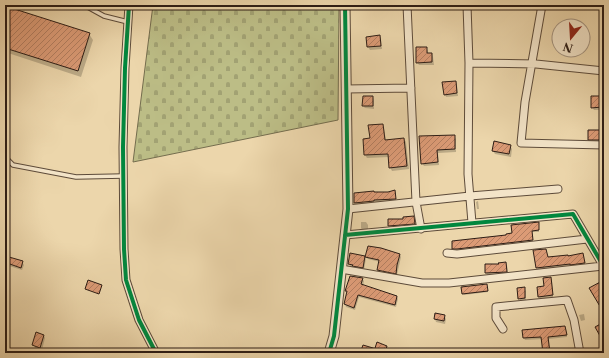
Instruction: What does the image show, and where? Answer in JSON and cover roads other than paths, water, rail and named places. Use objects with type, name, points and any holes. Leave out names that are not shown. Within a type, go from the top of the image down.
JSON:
[{"type":"street","points":[[129,5],[123,139],[124,249],[126,280],[139,320],[156,353]]},
{"type":"street","points":[[329,353],[334,336],[348,209],[344,5]]},
{"type":"street","points":[[408,5],[416,202],[421,228]]},
{"type":"street","points":[[467,5],[469,63],[468,174],[472,224]]},
{"type":"street","points":[[542,5],[525,102],[521,143],[604,146]]},
{"type":"street","points":[[469,63],[532,64],[604,71]]},
{"type":"street","points":[[346,89],[411,88]]},
{"type":"street","points":[[348,209],[470,196],[558,189]]},
{"type":"street","points":[[341,269],[422,283],[456,282],[604,266],[573,214],[345,235]]},
{"type":"street","points":[[447,253],[457,254],[587,239]]},
{"type":"street","points":[[503,329],[496,318],[496,307],[567,300],[574,320],[580,353]]},
{"type":"lane","points":[[84,5],[104,16],[128,22]]},
{"type":"lane","points":[[5,157],[13,165],[76,177],[123,176]]}]
